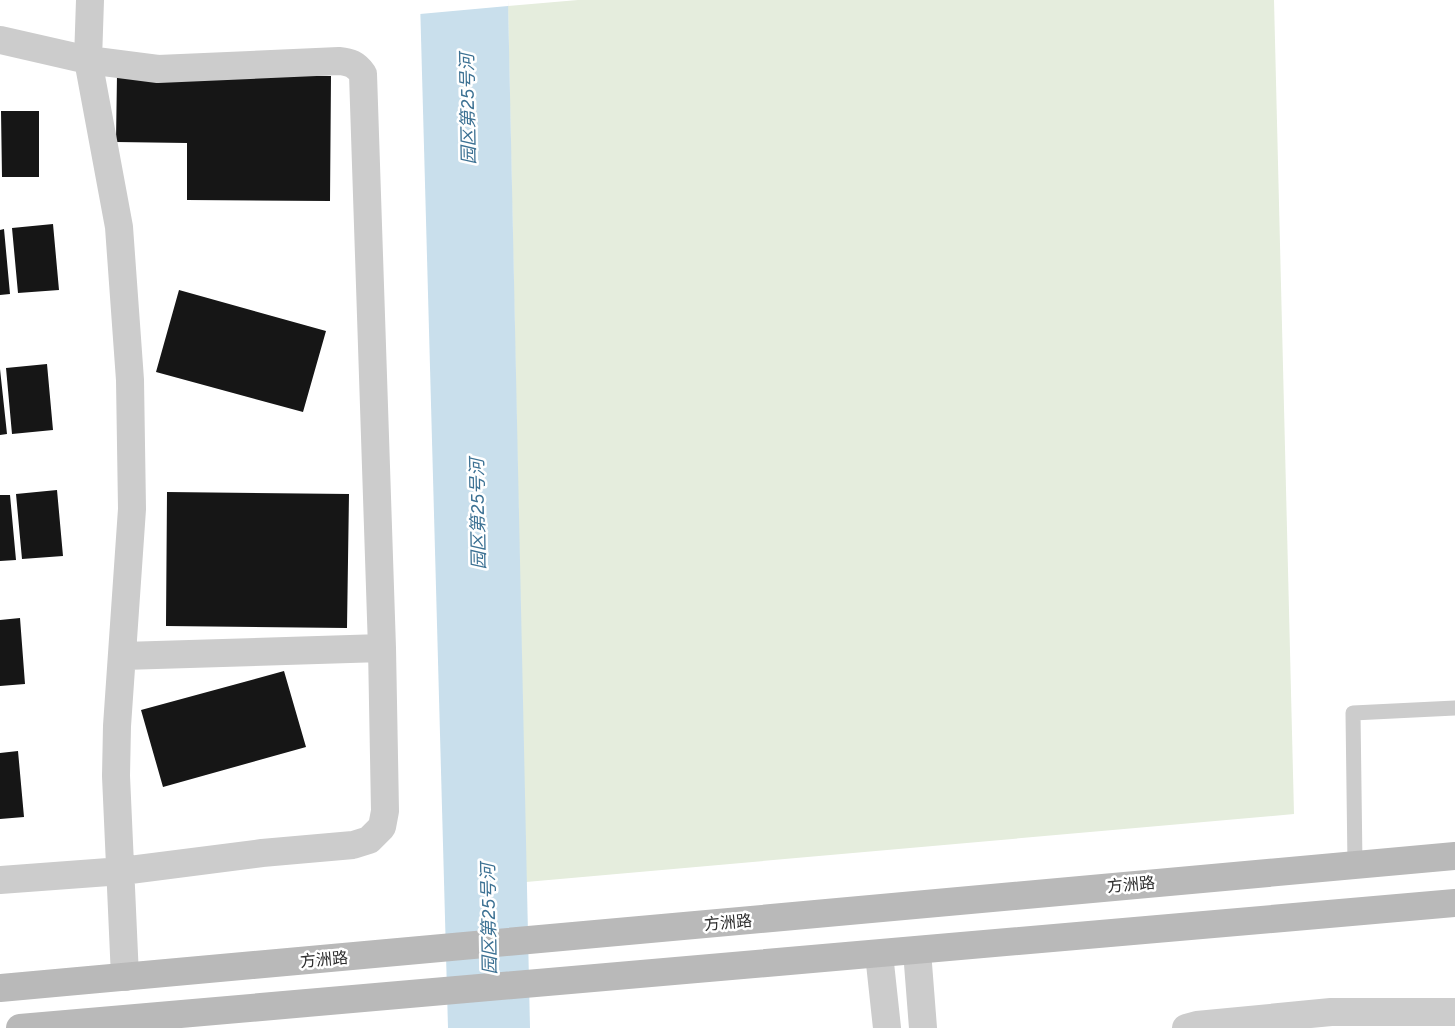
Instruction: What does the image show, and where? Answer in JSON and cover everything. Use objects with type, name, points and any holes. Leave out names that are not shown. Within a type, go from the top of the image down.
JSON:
[{"type":"main road","name":"方洲路","points":[[0,988],[1455,856]]},
{"type":"main road","points":[[20,1028],[61,1026],[1455,903]]},
{"type":"street","points":[[90,0],[88,60],[119,227],[129,362],[132,509],[117,726],[116,776],[122,871],[125,977]]},
{"type":"street","points":[[0,40],[88,60],[158,69],[339,61],[351,62],[358,66],[363,74],[382,648],[385,812],[382,827],[369,840],[353,845],[262,853],[122,871],[0,880]]},
{"type":"street","points":[[123,656],[382,648]]},
{"type":"street","points":[[917,951],[923,1028]]},
{"type":"street","points":[[879,954],[887,1028]]},
{"type":"street","points":[[1186,1028],[1196,1025],[1331,1012],[1386,1020],[1455,1012]]},
{"type":"lane","points":[[1355,864],[1353,713],[1455,708]]},
{"type":"green space","points":[[578,0],[1274,0],[1294,814],[526,882],[508,6]]},
{"type":"water","name":"园区第25号河","points":[[420,0],[508,0],[530,1028],[448,1028]]},
{"type":"pier","points":[[420,0],[508,0],[508,6],[420,14]]},
{"type":"building","points":[[117,74],[331,76],[330,201],[187,200],[187,143],[116,142]]},
{"type":"building","points":[[1,111],[39,111],[39,177],[2,177]]},
{"type":"building","points":[[53,224],[59,290],[18,293],[12,228]]},
{"type":"building","points":[[4,229],[10,294],[0,295],[0,230]]},
{"type":"building","points":[[179,290],[326,331],[303,412],[156,372]]},
{"type":"building","points":[[47,364],[53,430],[12,434],[6,368]]},
{"type":"building","points":[[0,369],[7,434],[0,435]]},
{"type":"building","points":[[57,490],[63,556],[22,559],[16,494]]},
{"type":"building","points":[[167,492],[349,494],[347,628],[166,626]]},
{"type":"building","points":[[0,495],[10,495],[16,560],[0,561]]},
{"type":"building","points":[[20,618],[25,684],[0,686],[0,620]]},
{"type":"building","points":[[284,671],[306,747],[163,787],[141,710]]},
{"type":"building","points":[[18,751],[24,817],[0,819],[0,753]]}]
